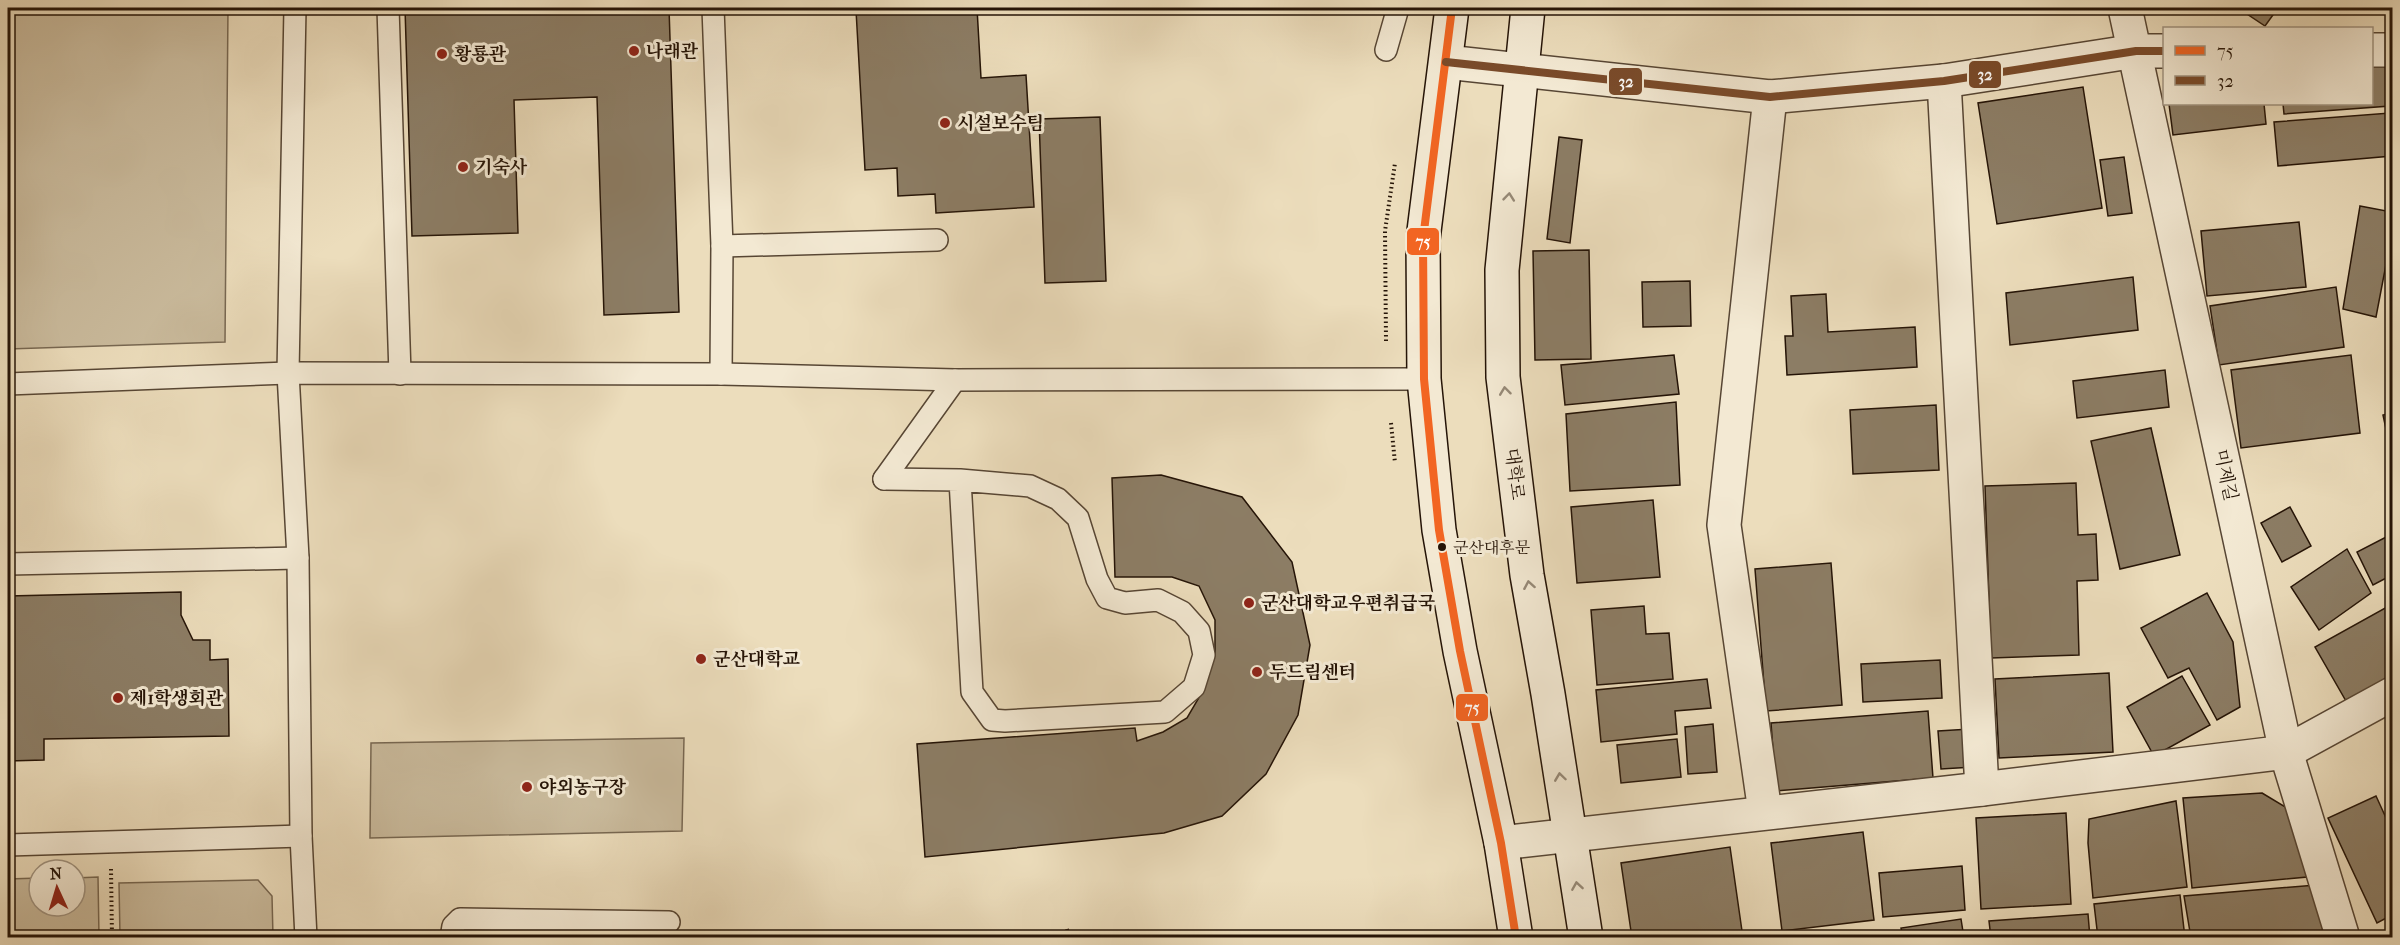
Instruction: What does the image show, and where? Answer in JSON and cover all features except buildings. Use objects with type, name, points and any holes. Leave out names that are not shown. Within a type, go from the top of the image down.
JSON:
[{"type":"street","points":[[1452,8],[1423,239],[1424,379],[1441,541],[1460,651],[1501,843],[1516,938]]},
{"type":"street","name":"대학로","points":[[1528,8],[1502,270],[1503,377],[1527,575],[1586,938]]},
{"type":"street","name":"미제길","points":[[2125,8],[2150,51],[2286,752],[2343,938]]},
{"type":"street","points":[[2373,50],[2392,50]]},
{"type":"street","points":[[1446,62],[1770,98],[1944,81],[2150,51]]},
{"type":"street","points":[[1944,81],[1982,789]]},
{"type":"street","points":[[1765,812],[1724,525],[1770,98]]},
{"type":"street","points":[[1501,843],[2286,752],[2392,694]]},
{"type":"lane","points":[[295,8],[288,373],[298,558],[301,836],[306,938]]},
{"type":"lane","points":[[388,8],[400,374]]},
{"type":"lane","points":[[712,8],[722,246],[721,374]]},
{"type":"lane","points":[[1386,50],[1398,8]]},
{"type":"lane","points":[[722,246],[937,240]]},
{"type":"lane","points":[[8,384],[288,373],[721,374],[955,380],[1424,379]]},
{"type":"lane","points":[[955,380],[885,479],[960,480],[1030,486],[1058,498],[1078,518],[1097,579],[1107,597],[1125,603],[1158,600],[1182,612],[1199,632],[1204,655],[1194,687],[1165,712],[992,720],[972,692],[960,480]]},
{"type":"lane","points":[[8,564],[298,558]]},
{"type":"lane","points":[[8,845],[301,836]]},
{"type":"lane","points":[[452,938],[453,926],[460,919],[669,922]]},
{"type":"path","points":[[111,842],[112,938]]},
{"type":"path","points":[[1067,929],[1069,938]]},
{"type":"shaded area","points":[[8,8],[228,8],[225,342],[8,349]]},
{"type":"shaded area","name":"야외농구장","points":[[684,738],[682,831],[370,838],[371,743]]},
{"type":"shaded area","points":[[87,877],[98,877],[99,937],[8,937],[8,879],[27,878],[27,918],[87,918]]},
{"type":"shaded area","points":[[258,880],[272,896],[273,937],[120,937],[119,883]]},
{"type":"transit line","name":"75","points":[[1452,8],[1423,239],[1424,379],[1439,530],[1460,651],[1501,843],[1516,938]]},
{"type":"transit line","name":"32","points":[[1446,62],[1770,97],[1944,81],[2136,51],[2163,51]]},
{"type":"place","name":"나래관","points":[[634,51]]},
{"type":"place","name":"황룡관","points":[[442,54]]},
{"type":"place","name":"시설보수팀","points":[[945,123]]},
{"type":"place","name":"기숙사","points":[[463,167]]},
{"type":"place","name":"군산대후문","points":[[1442,547]]},
{"type":"place","name":"군산대학교우편취급국","points":[[1249,603]]},
{"type":"place","name":"군산대학교","points":[[701,659]]},
{"type":"place","name":"두드림센터","points":[[1257,672]]},
{"type":"place","name":"제1학생회관","points":[[118,698]]},
{"type":"place","name":"야외농구장","points":[[527,787]]}]
